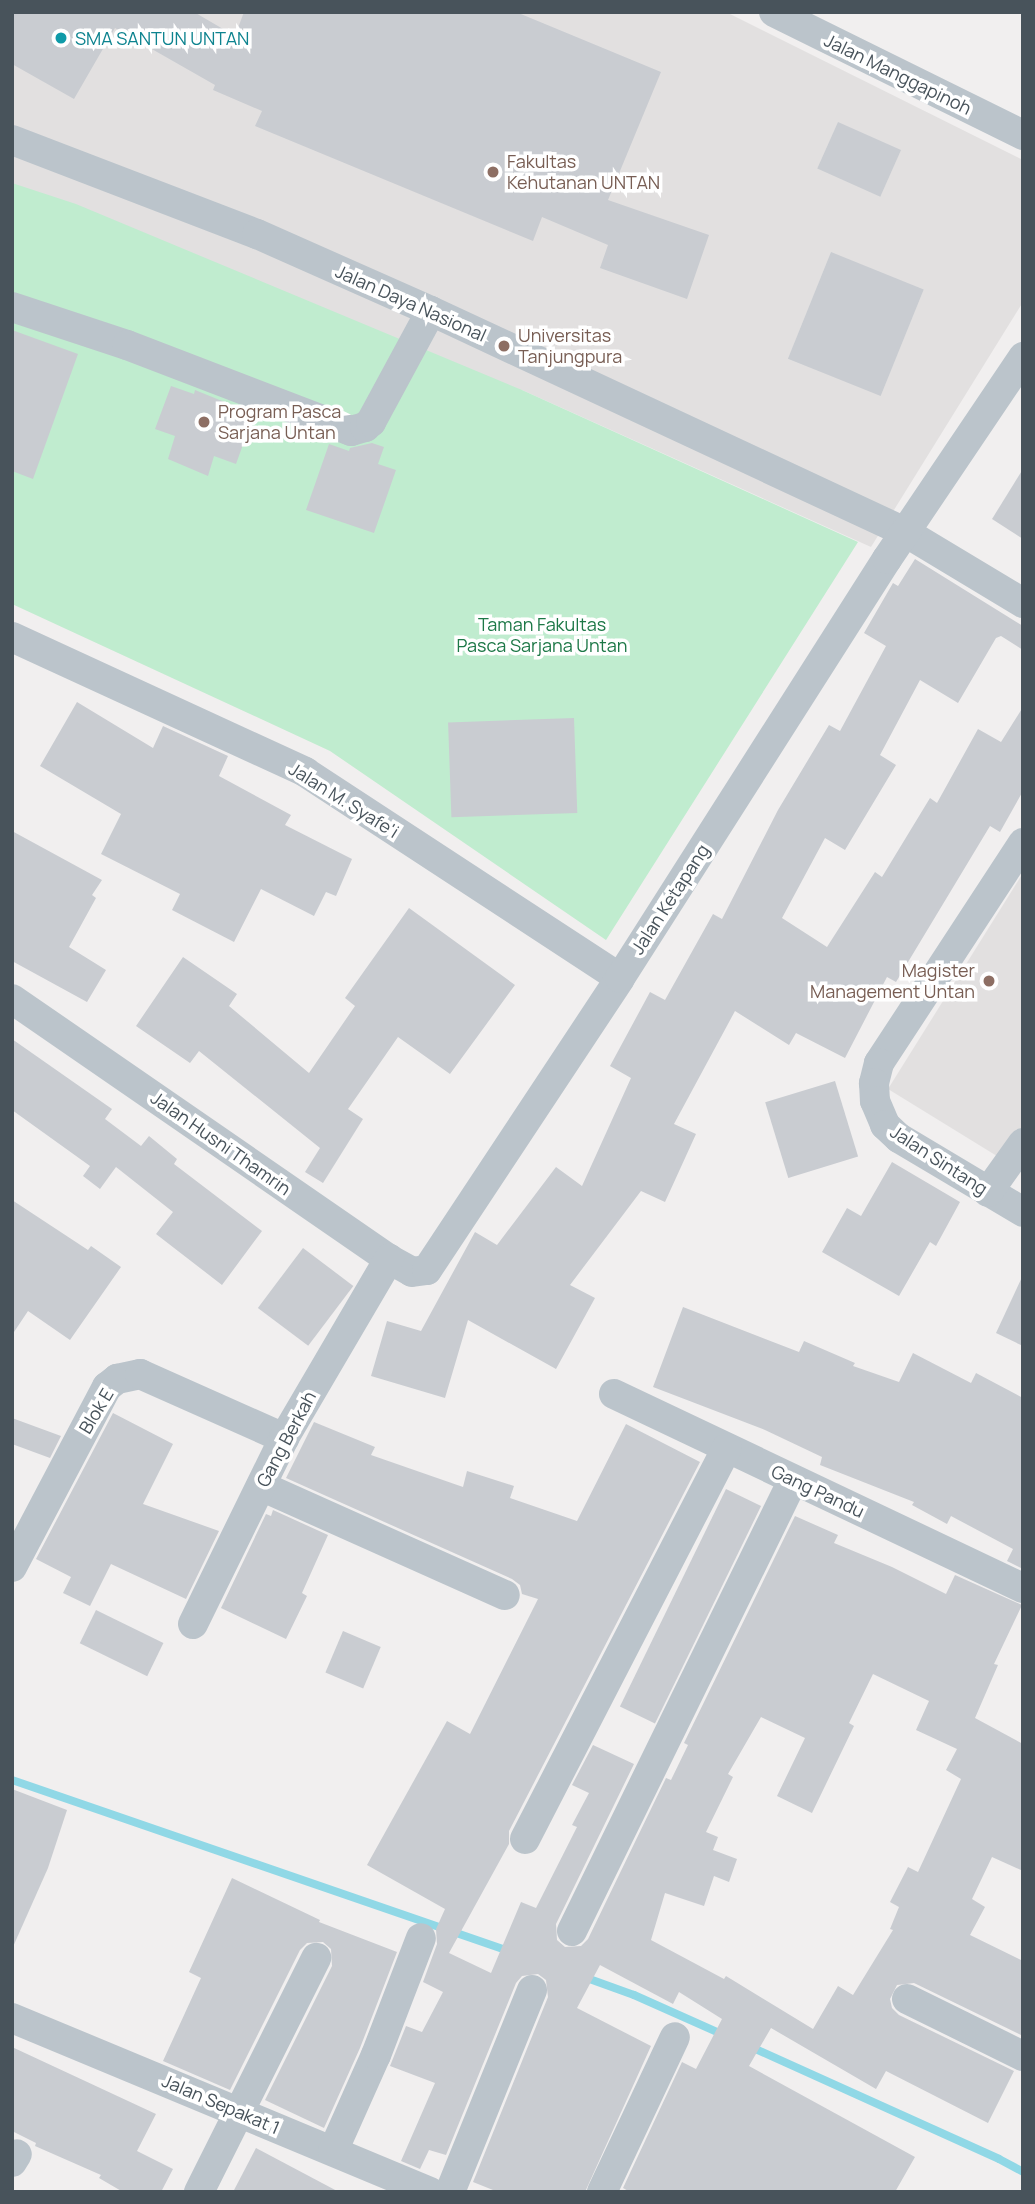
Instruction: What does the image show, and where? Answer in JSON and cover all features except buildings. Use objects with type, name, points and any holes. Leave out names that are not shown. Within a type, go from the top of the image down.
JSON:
[{"type":"street","name":"Jalan Manggapinoh","points":[[786,15],[1023,135]]},
{"type":"street","name":"Jalan Daya Nasional","points":[[12,140],[257,234],[430,311],[905,532],[1023,603]]},
{"type":"street","points":[[12,307],[127,345],[351,431],[371,422],[430,311]]},
{"type":"street","name":"Jalan Ketapang","points":[[431,1265],[620,978],[905,532],[1023,357]]},
{"type":"street","name":"Jalan M. Syafe'i","points":[[12,637],[305,772],[620,978]]},
{"type":"street","name":"Jalan Sintang","points":[[1023,843],[879,1063],[874,1083],[875,1101],[885,1125],[900,1138],[1023,1212]]},
{"type":"street","name":"Jalan Husni Thamrin","points":[[12,999],[389,1259],[418,1274],[431,1265]]},
{"type":"street","points":[[988,1192],[1023,1143]]},
{"type":"street","name":"Gang Berkah","points":[[192,1624],[284,1438],[389,1259]]},
{"type":"street","name":"Blok E","points":[[12,1567],[107,1387],[117,1380],[141,1374],[284,1438]]},
{"type":"street","name":"Gang Pandu","points":[[614,1394],[1023,1588]]},
{"type":"street","points":[[526,1839],[727,1448]]},
{"type":"street","points":[[572,1931],[793,1480]]},
{"type":"street","points":[[261,1486],[505,1595]]},
{"type":"street","points":[[333,2151],[376,2056],[421,1938]]},
{"type":"street","points":[[199,2192],[316,1958]]},
{"type":"street","points":[[450,2192],[532,1990]]},
{"type":"street","points":[[907,1999],[1023,2056]]},
{"type":"street","name":"Jalan Sepakat 1","points":[[12,2018],[430,2192]]},
{"type":"street","points":[[602,2192],[675,2037]]},
{"type":"shaded area","name":"Universitas Tanjungpura","points":[[12,12],[726,12],[1023,160],[1023,302],[871,547],[522,390],[12,604]]},
{"type":"shaded area","name":"Magister Management Untan","points":[[1023,873],[1023,1172],[888,1089]]},
{"type":"green space","name":"Taman Fakultas Pasca Sarjana Untan","points":[[12,183],[76,204],[522,390],[858,542],[606,940],[330,751],[12,604]]},
{"type":"waterway","points":[[12,1780],[509,1951]]},
{"type":"waterway","points":[[584,1977],[634,1995],[724,2035]]},
{"type":"waterway","points":[[749,2046],[1023,2172]]},
{"type":"place","name":"SMA SANTUN UNTAN","points":[[61,38]]},
{"type":"place","name":"Fakultas Kehutanan UNTAN","points":[[493,172]]},
{"type":"place","name":"Universitas Tanjungpura","points":[[504,346]]},
{"type":"place","name":"Program Pasca Sarjana Untan","points":[[204,422]]},
{"type":"place","name":"Magister Management Untan","points":[[989,981]]}]
